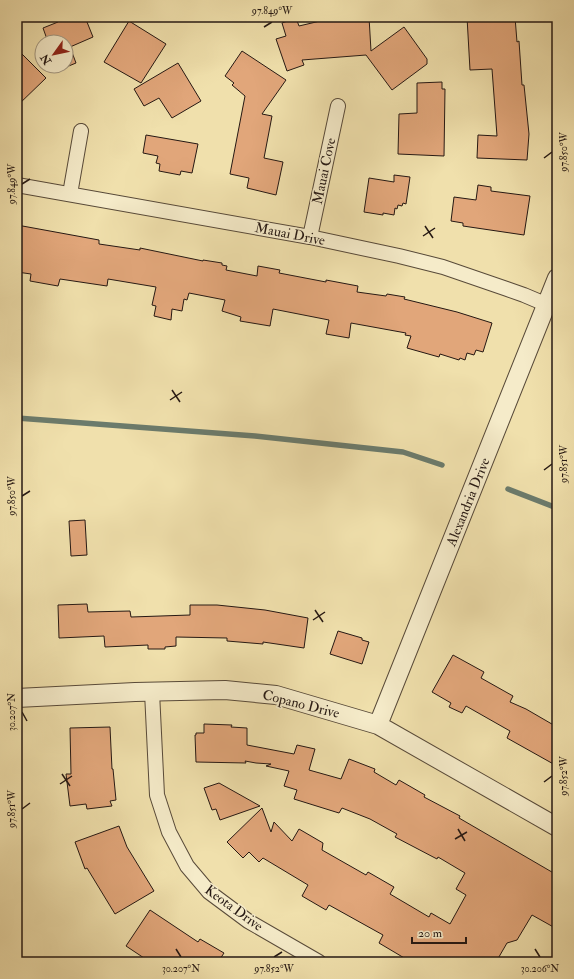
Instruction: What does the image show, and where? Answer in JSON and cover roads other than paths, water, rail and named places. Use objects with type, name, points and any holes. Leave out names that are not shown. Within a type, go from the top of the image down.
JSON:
[{"type":"street","name":"Mauai Cove","points":[[310,237],[338,106]]},
{"type":"street","points":[[70,194],[81,131]]},
{"type":"street","name":"Mauai Drive","points":[[17,186],[70,194],[310,237],[399,256],[443,267],[524,295],[552,307]]},
{"type":"street","name":"Alexandria Drive","points":[[378,725],[552,307],[557,278]]},
{"type":"street","name":"Copano Drive","points":[[17,698],[225,690],[276,695],[378,725],[557,827]]},
{"type":"street","name":"Keota Drive","points":[[152,692],[157,795],[169,832],[187,866],[209,892],[248,921],[319,962]]},
{"type":"waterway","points":[[17,418],[255,436],[403,452],[442,465]]},
{"type":"waterway","points":[[508,489],[557,508]]}]
